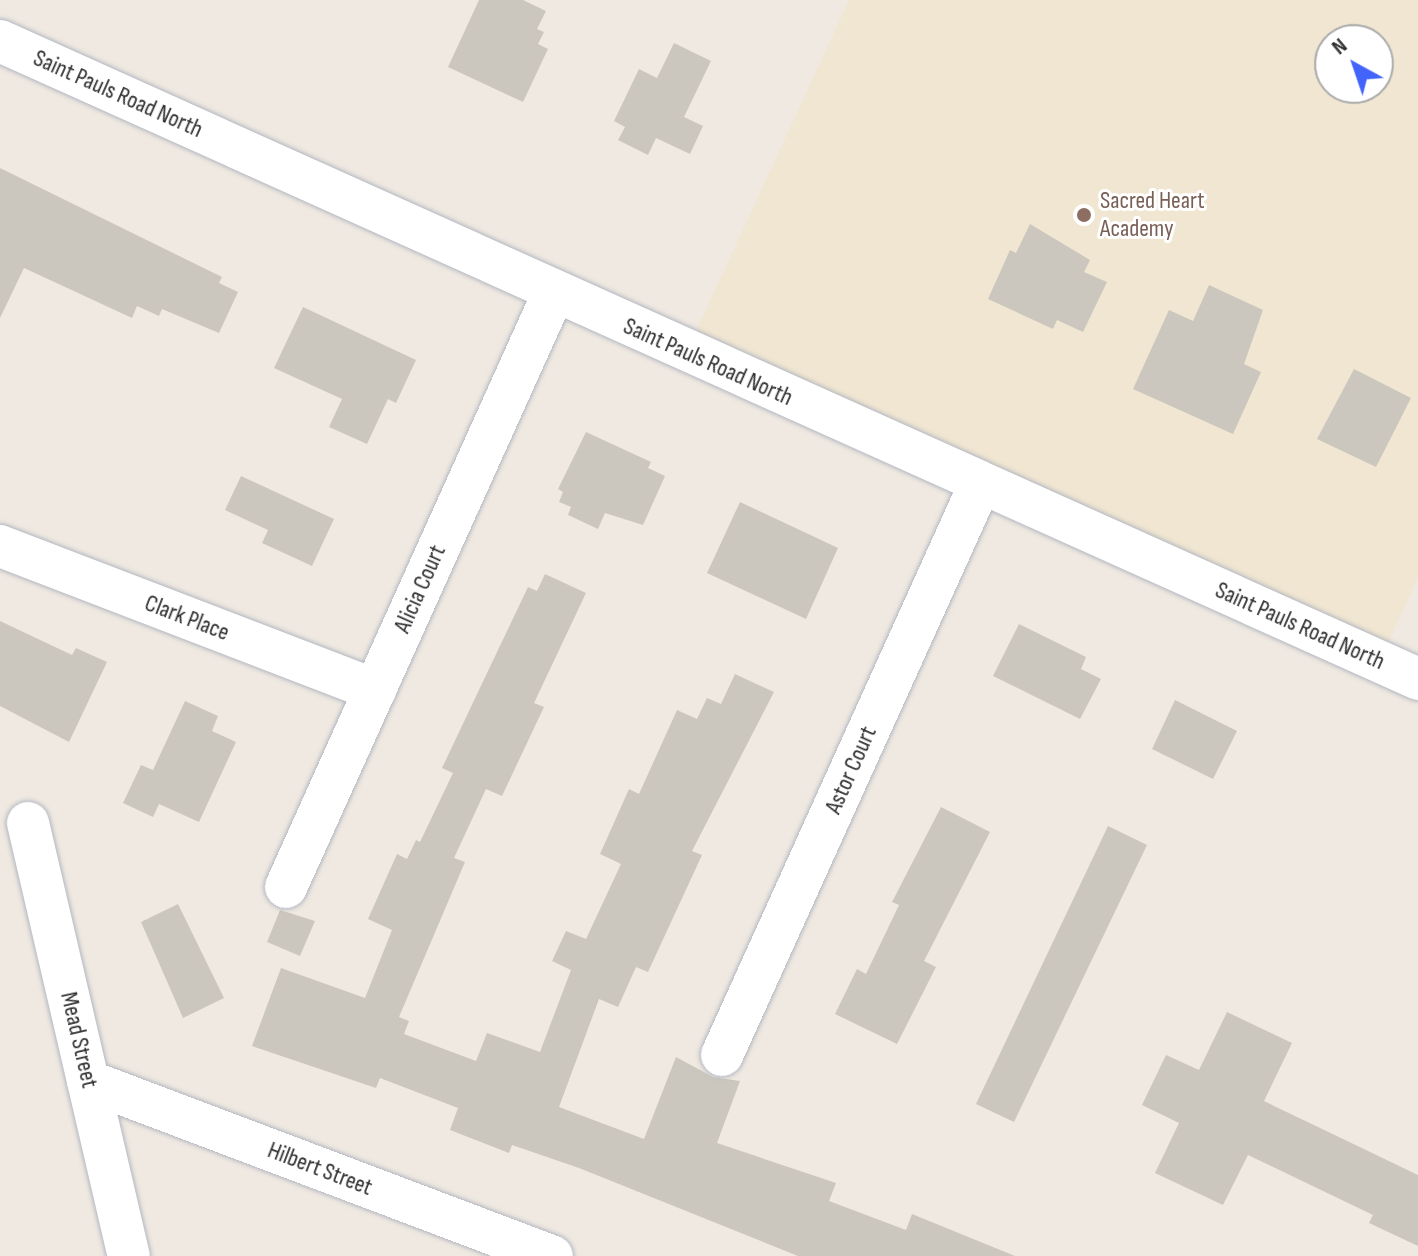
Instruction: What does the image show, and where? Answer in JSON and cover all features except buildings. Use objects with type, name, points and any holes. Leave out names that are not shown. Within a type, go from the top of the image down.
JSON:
[{"type":"street","name":"Saint Pauls Road North","points":[[0,41],[1418,679]]},
{"type":"street","name":"Alicia Court","points":[[286,887],[554,292]]},
{"type":"street","name":"Astor Court","points":[[722,1055],[980,484]]},
{"type":"street","name":"Clark Place","points":[[0,546],[375,690]]},
{"type":"street","name":"Mead Street","points":[[28,823],[129,1256]]},
{"type":"street","name":"Hilbert Street","points":[[88,1081],[552,1256]]},
{"type":"shaded area","name":"Sacred Heart Academy","points":[[849,0],[1418,0],[1418,578],[1377,667],[691,342]]},
{"type":"place","name":"Sacred Heart Academy","points":[[1084,215]]}]
